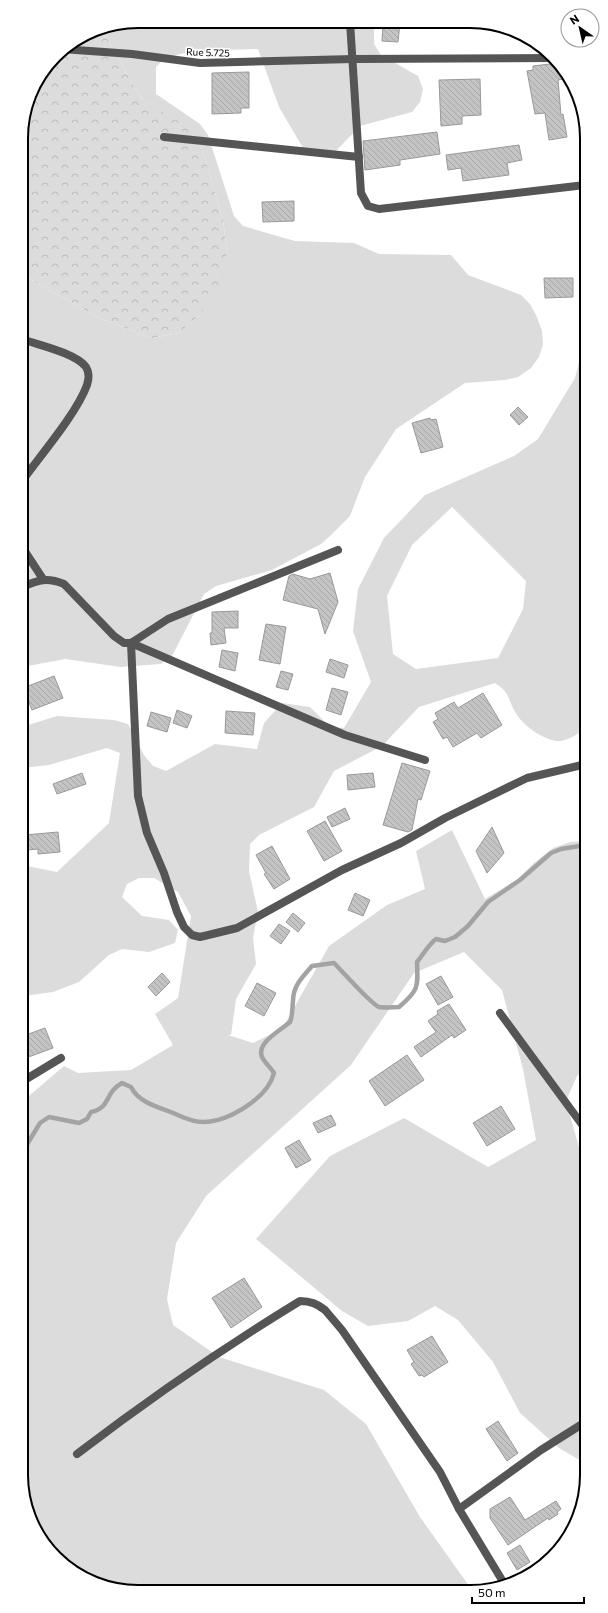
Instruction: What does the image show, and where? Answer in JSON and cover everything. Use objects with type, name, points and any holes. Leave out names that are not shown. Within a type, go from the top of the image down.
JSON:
[{"type":"street","points":[[350,28],[361,194],[368,206],[373,208],[580,186]]},
{"type":"street","name":"Rue 5.725","points":[[73,50],[132,54],[200,64],[353,59],[546,58]]},
{"type":"street","points":[[164,137],[359,157]]},
{"type":"street","points":[[28,341],[72,357],[86,368],[89,377],[87,385],[73,411],[28,473]]},
{"type":"street","points":[[131,643],[168,619],[338,550]]},
{"type":"street","points":[[28,556],[43,578]]},
{"type":"street","points":[[28,584],[43,578],[54,579],[64,584],[114,636],[124,642],[131,643],[345,735],[425,760]]},
{"type":"street","points":[[131,643],[138,796],[147,833],[164,873],[177,912],[184,927],[192,935],[200,937],[237,928],[342,870],[401,843],[452,815],[527,778],[580,765]]},
{"type":"street","points":[[500,1013],[580,1122]]},
{"type":"street","points":[[28,1078],[61,1058]]},
{"type":"street","points":[[77,1454],[150,1398],[234,1341],[300,1301],[309,1301],[318,1304],[325,1310],[342,1330],[440,1472],[459,1509],[502,1580]]},
{"type":"street","points":[[459,1509],[541,1450],[580,1427]]},
{"type":"green space","points":[[138,28],[374,28],[374,44],[381,55],[418,76],[423,89],[420,102],[412,112],[360,126],[333,154],[306,153],[279,107],[258,49],[192,51],[165,58],[156,67],[156,94],[200,124],[208,135],[234,216],[243,226],[295,241],[354,243],[379,254],[451,255],[468,275],[521,295],[530,304],[537,317],[542,331],[543,344],[539,357],[531,368],[518,377],[505,380],[465,383],[396,429],[365,477],[350,516],[331,535],[321,544],[272,570],[216,586],[204,594],[172,656],[161,664],[121,667],[65,659],[28,666],[28,278],[99,318],[152,338],[179,333],[199,316],[227,250],[223,220],[203,151],[188,128],[141,98],[107,38],[102,34],[124,29]]},
{"type":"green space","points":[[102,34],[107,38],[141,98],[189,128],[203,151],[223,220],[227,250],[221,281],[199,316],[179,333],[152,338],[99,318],[28,278],[28,131],[36,96],[51,71],[60,60],[71,51],[90,39]]},
{"type":"green space","points":[[580,358],[580,732],[571,738],[561,741],[555,741],[536,733],[521,720],[514,710],[507,694],[495,683],[419,707],[382,746],[334,771],[314,807],[259,835],[250,844],[249,871],[258,912],[253,938],[256,964],[236,999],[231,1035],[228,1035],[253,1043],[282,1029],[329,946],[387,905],[425,889],[416,851],[452,830],[485,899],[518,879],[534,863],[553,848],[571,842],[580,841],[580,1073],[577,1076],[566,1101],[580,1151],[580,1460],[559,1448],[520,1413],[493,1362],[458,1320],[435,1306],[408,1321],[368,1326],[342,1311],[256,1239],[330,1156],[404,1118],[488,1167],[536,1140],[523,1069],[502,990],[464,952],[414,973],[351,1065],[206,1196],[176,1243],[167,1299],[173,1325],[219,1357],[324,1390],[366,1424],[420,1517],[468,1585],[138,1585],[117,1583],[90,1574],[60,1553],[51,1542],[36,1517],[29,1489],[28,1097],[64,1066],[78,1073],[131,1070],[173,1045],[155,1014],[178,998],[191,916],[178,892],[154,878],[139,878],[127,884],[122,897],[142,916],[169,920],[178,930],[175,943],[149,952],[122,949],[109,955],[79,982],[53,992],[28,995],[28,866],[57,872],[109,823],[120,753],[107,748],[49,765],[28,767],[28,725],[57,716],[114,720],[128,724],[144,755],[153,766],[166,771],[215,744],[257,749],[264,723],[282,703],[310,707],[330,727],[344,728],[371,682],[353,631],[358,589],[384,538],[425,495],[514,456],[538,439],[575,378]],"holes":[[[452,507],[526,581],[523,609],[498,658],[416,669],[393,654],[387,596],[412,545]]]},
{"type":"building","points":[[383,28],[399,28],[398,42],[382,41]]},
{"type":"building","points":[[551,64],[562,79],[558,80],[561,115],[563,114],[567,137],[549,140],[545,113],[535,114],[527,71],[533,70],[533,66]]},
{"type":"building","points":[[249,72],[249,108],[241,108],[241,113],[212,114],[212,73]]},
{"type":"building","points":[[480,79],[481,115],[462,116],[462,124],[441,126],[439,80]]},
{"type":"building","points":[[437,132],[440,154],[400,160],[400,165],[365,170],[363,141]]},
{"type":"building","points":[[519,145],[522,160],[507,163],[509,175],[463,181],[461,168],[448,170],[446,155]]},
{"type":"building","points":[[294,201],[294,221],[263,222],[262,202]]},
{"type":"building","points":[[544,278],[573,278],[573,297],[545,298]]},
{"type":"building","points":[[518,407],[528,417],[519,425],[510,415]]},
{"type":"building","points":[[430,418],[430,420],[436,419],[443,447],[421,453],[412,423]]},
{"type":"building","points":[[330,573],[338,602],[325,634],[318,609],[283,600],[289,576],[293,574],[310,579]]},
{"type":"building","points":[[238,611],[238,628],[224,628],[226,643],[211,645],[210,633],[212,633],[212,612]]},
{"type":"building","points":[[266,624],[286,627],[280,664],[259,660]]},
{"type":"building","points":[[222,650],[238,653],[235,671],[219,667]]},
{"type":"building","points":[[330,659],[348,665],[344,678],[326,672]]},
{"type":"building","points":[[281,671],[293,674],[288,690],[276,687]]},
{"type":"building","points":[[54,676],[63,698],[32,710],[28,700],[28,686]]},
{"type":"building","points":[[332,688],[348,692],[341,715],[326,710]]},
{"type":"building","points":[[483,693],[502,725],[481,738],[477,733],[453,747],[447,737],[443,739],[433,722],[438,719],[435,713],[454,702],[458,708]]},
{"type":"building","points":[[177,710],[192,716],[187,728],[173,723]]},
{"type":"building","points":[[226,711],[255,713],[253,735],[225,733]]},
{"type":"building","points":[[151,712],[171,718],[167,732],[147,726]]},
{"type":"building","points":[[402,763],[430,771],[421,800],[418,799],[412,830],[408,832],[383,825]]},
{"type":"building","points":[[82,773],[86,784],[57,794],[53,784]]},
{"type":"building","points":[[373,773],[375,787],[348,790],[347,775]]},
{"type":"building","points":[[345,808],[350,819],[332,827],[327,817]]},
{"type":"building","points":[[325,821],[342,851],[324,861],[307,831]]},
{"type":"building","points":[[492,827],[504,853],[487,873],[476,851]]},
{"type":"building","points":[[58,832],[60,852],[38,854],[38,849],[28,850],[28,835]]},
{"type":"building","points":[[272,846],[290,879],[274,889],[264,874],[266,873],[256,855]]},
{"type":"building","points":[[355,893],[370,900],[363,916],[348,910]]},
{"type":"building","points":[[293,913],[305,923],[298,932],[286,922]]},
{"type":"building","points":[[279,924],[290,931],[281,944],[270,936]]},
{"type":"building","points":[[162,973],[170,982],[156,996],[148,987]]},
{"type":"building","points":[[441,976],[453,997],[438,1005],[426,984]]},
{"type":"building","points":[[257,983],[276,993],[264,1016],[245,1006]]},
{"type":"building","points":[[449,1004],[466,1030],[454,1038],[452,1035],[421,1057],[414,1047],[436,1032],[428,1021],[438,1014],[437,1011]]},
{"type":"building","points":[[45,1028],[53,1048],[28,1057],[28,1034]]},
{"type":"building","points":[[407,1055],[424,1080],[385,1106],[369,1081]]},
{"type":"building","points":[[501,1106],[515,1129],[487,1146],[473,1123]]},
{"type":"building","points":[[331,1115],[336,1125],[318,1133],[313,1123]]},
{"type":"building","points":[[299,1140],[311,1160],[296,1168],[285,1148]]},
{"type":"building","points":[[244,1278],[262,1307],[231,1328],[212,1298]]},
{"type":"building","points":[[432,1336],[448,1362],[424,1377],[422,1375],[419,1376],[411,1364],[414,1362],[407,1350]]},
{"type":"building","points":[[498,1421],[518,1453],[507,1461],[486,1429]]},
{"type":"building","points":[[510,1497],[525,1520],[556,1501],[561,1509],[557,1512],[558,1514],[549,1520],[548,1518],[508,1545],[490,1518],[490,1509]]},
{"type":"building","points":[[520,1545],[530,1562],[517,1570],[507,1553]]},
{"type":"waterway","points":[[28,1143],[40,1123],[49,1117],[79,1123],[87,1119],[91,1112],[97,1110],[105,1104],[112,1091],[122,1083],[131,1087],[138,1096],[147,1102],[193,1121],[213,1121],[235,1113],[246,1107],[264,1091],[270,1082],[274,1073],[262,1057],[261,1052],[270,1037],[290,1022],[293,995],[299,982],[312,966],[334,963],[375,1005],[379,1007],[399,1007],[414,992],[417,983],[417,962],[436,939],[445,941],[455,937],[468,926],[488,902],[520,880],[551,853],[561,849],[580,846]]}]
